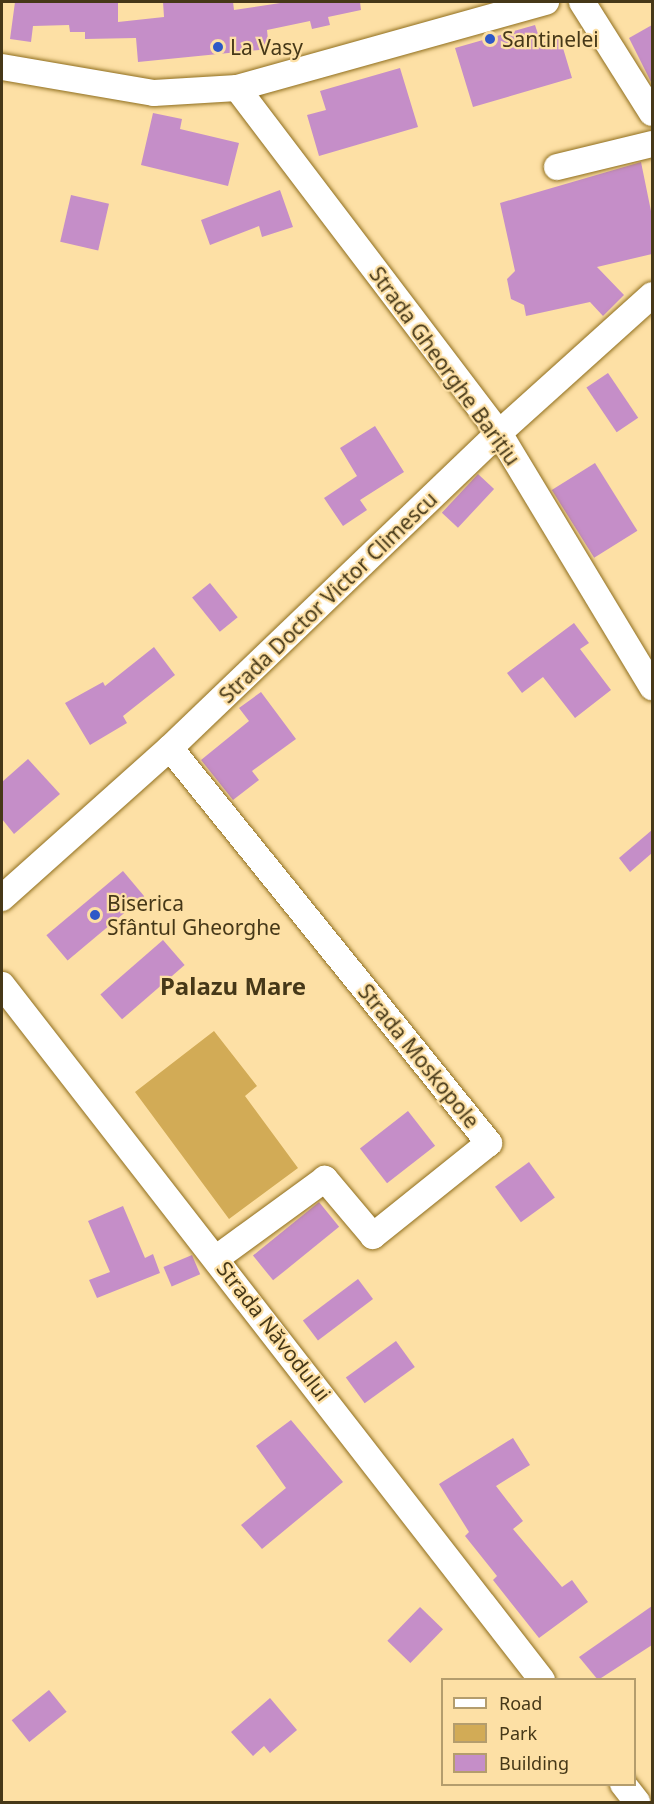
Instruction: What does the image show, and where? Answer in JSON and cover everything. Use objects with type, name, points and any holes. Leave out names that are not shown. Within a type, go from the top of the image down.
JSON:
[{"type":"street","points":[[2,67],[154,93],[237,88],[546,2]]},
{"type":"street","points":[[582,2],[652,113]]},
{"type":"street","name":"Strada Gheorghe Barițiu","points":[[237,88],[499,433],[652,687]]},
{"type":"street","points":[[557,167],[652,144]]},
{"type":"street","name":"Strada Doctor Victor Climescu","points":[[2,898],[170,748],[499,433],[652,295]]},
{"type":"street","name":"Strada Moskopole","points":[[170,748],[489,1143],[373,1236],[325,1179],[218,1257]]},
{"type":"street","name":"Strada Năvodului","points":[[2,985],[218,1257],[540,1678]]},
{"type":"street","points":[[624,1786],[637,1803]]},
{"type":"green space","points":[[214,1031],[257,1086],[245,1096],[298,1168],[229,1219],[135,1092]]},
{"type":"building","points":[[15,2],[118,2],[118,22],[164,17],[163,2],[233,2],[234,10],[287,2],[360,2],[361,10],[328,17],[330,25],[312,29],[310,21],[267,30],[269,49],[138,62],[136,38],[85,39],[85,32],[70,32],[69,25],[33,26],[31,42],[10,39]]},
{"type":"building","points":[[535,25],[541,43],[560,38],[572,78],[473,107],[455,48]]},
{"type":"building","points":[[652,25],[652,84],[629,38]]},
{"type":"building","points":[[400,68],[418,127],[319,156],[307,115],[326,110],[320,91]]},
{"type":"building","points":[[153,113],[182,119],[180,129],[239,143],[228,186],[141,165]]},
{"type":"building","points":[[641,162],[652,216],[652,254],[597,267],[624,295],[603,316],[590,302],[526,316],[524,305],[511,299],[507,279],[515,271],[500,203]]},
{"type":"building","points":[[280,190],[293,227],[262,237],[259,226],[210,245],[201,220]]},
{"type":"building","points":[[71,195],[109,204],[98,251],[60,242]]},
{"type":"building","points":[[608,373],[638,418],[617,432],[586,388]]},
{"type":"building","points":[[375,426],[404,472],[360,500],[367,510],[343,526],[324,498],[357,476],[340,448]]},
{"type":"building","points":[[595,463],[637,531],[594,558],[552,490]]},
{"type":"building","points":[[478,474],[494,489],[458,528],[442,513]]},
{"type":"building","points":[[210,583],[238,617],[220,632],[192,597]]},
{"type":"building","points":[[574,623],[589,643],[580,649],[611,690],[575,718],[543,677],[522,693],[507,673]]},
{"type":"building","points":[[154,647],[175,675],[123,716],[127,723],[90,745],[65,703],[103,682],[105,686]]},
{"type":"building","points":[[261,692],[296,739],[252,771],[259,780],[233,800],[201,760],[249,721],[239,708]]},
{"type":"building","points":[[28,759],[60,794],[14,834],[2,819],[2,782]]},
{"type":"building","points":[[652,830],[652,853],[630,872],[619,858]]},
{"type":"building","name":"Biserica Sfântul Gheorghe","points":[[123,871],[144,896],[68,961],[46,935]]},
{"type":"building","points":[[163,940],[185,965],[122,1019],[100,994]]},
{"type":"building","points":[[408,1111],[435,1146],[387,1183],[360,1149]]},
{"type":"building","points":[[529,1162],[555,1198],[521,1222],[495,1187]]},
{"type":"building","points":[[319,1202],[339,1227],[273,1280],[253,1255]]},
{"type":"building","points":[[123,1206],[145,1258],[153,1254],[160,1273],[97,1298],[89,1280],[110,1272],[88,1221]]},
{"type":"building","points":[[192,1255],[200,1274],[172,1286],[163,1267]]},
{"type":"building","points":[[358,1279],[373,1299],[318,1340],[303,1321]]},
{"type":"building","points":[[396,1341],[415,1367],[365,1403],[346,1377]]},
{"type":"building","points":[[291,1420],[343,1482],[262,1549],[241,1525],[286,1488],[256,1446]]},
{"type":"building","points":[[513,1438],[530,1465],[496,1486],[523,1521],[513,1529],[562,1587],[572,1580],[588,1602],[539,1638],[493,1580],[497,1576],[465,1536],[469,1532],[439,1484]]},
{"type":"building","points":[[652,1606],[652,1645],[601,1678],[596,1678],[579,1657]]},
{"type":"building","points":[[420,1607],[443,1629],[410,1663],[387,1641]]},
{"type":"building","points":[[49,1690],[67,1712],[29,1742],[12,1720]]},
{"type":"building","points":[[270,1698],[297,1730],[270,1753],[264,1746],[253,1756],[231,1732]]},
{"type":"place","name":"Santinelei","points":[[490,39]]},
{"type":"place","name":"La Vasy","points":[[218,47]]},
{"type":"place","name":"Biserica Sfântul Gheorghe","points":[[95,915]]},
{"type":"district","name":"Palazu Mare","points":[[233,986]]}]
